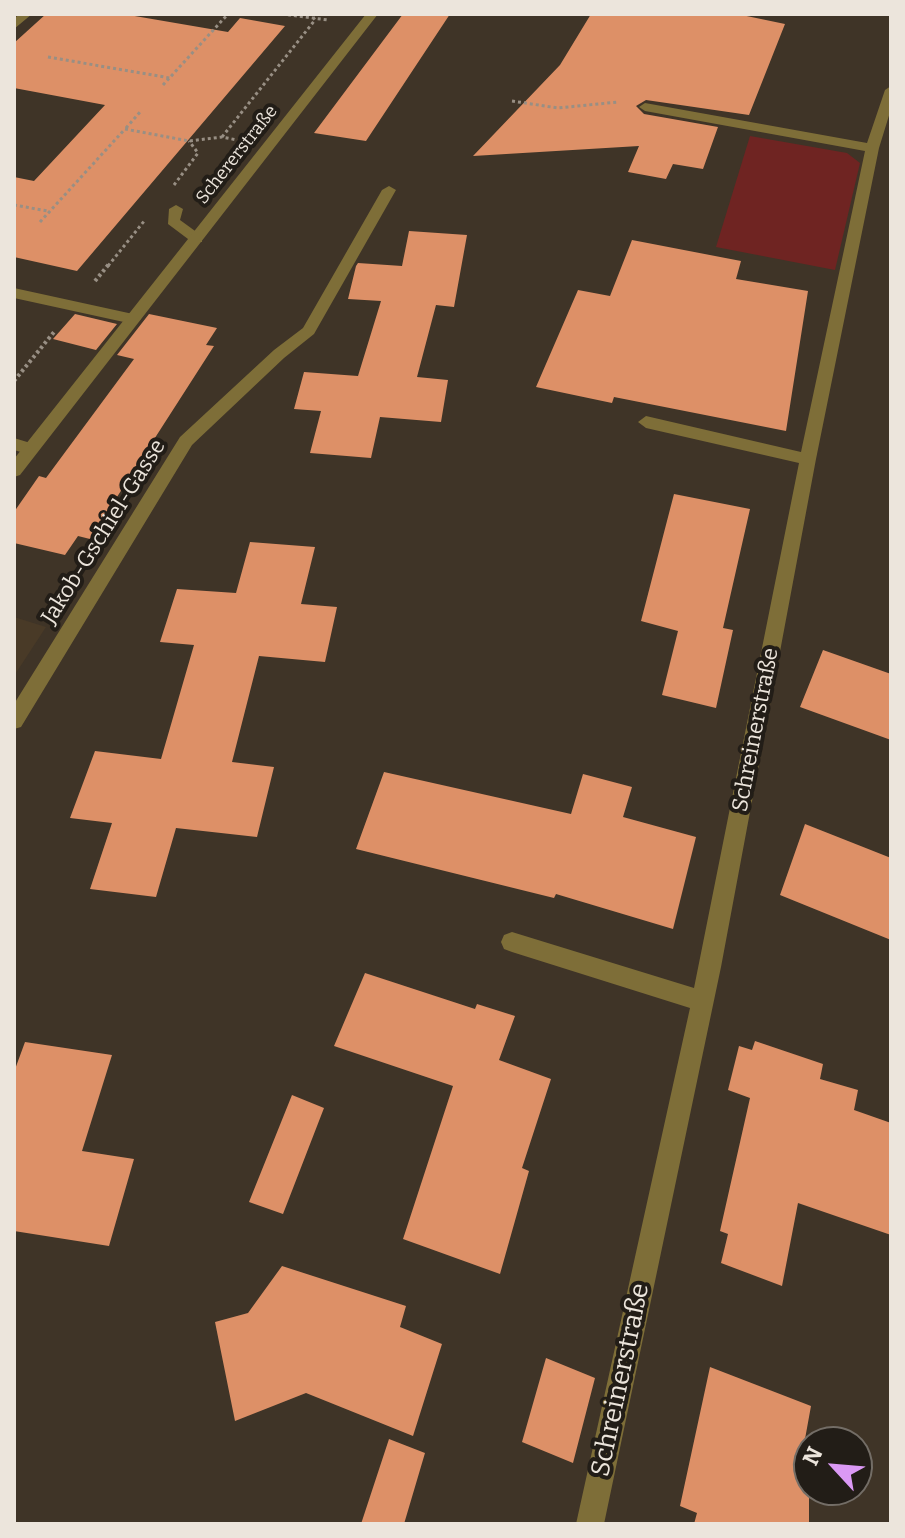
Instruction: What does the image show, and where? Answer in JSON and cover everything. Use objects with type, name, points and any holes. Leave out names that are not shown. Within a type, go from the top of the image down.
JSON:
[{"type":"street","points":[[14,25],[26,14]]},
{"type":"street","name":"Schererstraße","points":[[14,471],[22,447],[133,319],[368,20]]},
{"type":"street","name":"Schreinerstraße","points":[[590,1524],[702,1001],[872,148],[891,90]]},
{"type":"street","points":[[645,107],[872,148]]},
{"type":"street","name":"Jakob-Gschiel-Gasse","points":[[14,721],[186,441],[279,354],[309,331],[389,190]]},
{"type":"street","points":[[176,209],[173,221],[197,239]]},
{"type":"street","points":[[14,293],[133,319]]},
{"type":"street","points":[[646,422],[808,459]]},
{"type":"street","points":[[512,942],[702,1001]]},
{"type":"path","points":[[163,85],[228,14]]},
{"type":"path","points":[[282,14],[368,20]]},
{"type":"path","points":[[222,137],[315,20],[314,16]]},
{"type":"path","points":[[48,57],[170,78]]},
{"type":"path","points":[[512,101],[558,108],[631,101],[645,107]]},
{"type":"path","points":[[40,222],[140,112]]},
{"type":"path","points":[[125,129],[189,141],[222,137],[270,145]]},
{"type":"path","points":[[171,188],[198,153],[189,141]]},
{"type":"path","points":[[14,205],[49,212]]},
{"type":"path","points":[[14,381],[152,212]]},
{"type":"shaded area","points":[[750,136],[847,153],[860,163],[835,270],[716,247]]},
{"type":"shaded area","points":[[14,617],[46,627],[14,676]]},
{"type":"building","points":[[46,14],[123,14],[228,32],[240,18],[285,26],[77,271],[14,257],[14,177],[34,181],[105,105],[14,88],[14,43]]},
{"type":"building","points":[[403,14],[450,14],[366,141],[314,133]]},
{"type":"building","points":[[591,14],[737,14],[785,24],[749,115],[646,100],[636,106],[644,114],[718,127],[703,169],[673,164],[666,179],[628,172],[639,146],[473,156],[560,65]]},
{"type":"building","points":[[409,231],[467,235],[454,307],[436,305],[417,377],[448,380],[441,422],[380,417],[371,458],[310,453],[321,411],[294,409],[304,372],[358,376],[381,301],[348,299],[356,266],[358,263],[402,266]]},
{"type":"building","points":[[632,240],[741,261],[736,279],[808,291],[786,431],[614,397],[612,403],[536,387],[578,290],[610,296]]},
{"type":"building","points":[[75,314],[117,324],[96,350],[53,339]]},
{"type":"building","points":[[149,314],[217,328],[206,345],[214,346],[90,539],[78,536],[65,555],[14,543],[14,512],[39,476],[46,478],[134,359],[117,355]]},
{"type":"building","points":[[674,494],[750,509],[723,628],[733,630],[716,708],[662,695],[678,631],[641,621]]},
{"type":"building","points":[[250,542],[315,547],[301,604],[337,607],[325,662],[259,656],[232,762],[274,767],[257,837],[176,828],[156,897],[90,889],[112,823],[70,818],[95,751],[161,759],[194,645],[160,642],[177,589],[236,593]]},
{"type":"building","points":[[823,650],[891,674],[891,740],[800,707]]},
{"type":"building","points":[[384,772],[571,814],[583,774],[632,787],[623,817],[696,837],[673,929],[556,894],[554,898],[356,849]]},
{"type":"building","points":[[805,824],[891,858],[891,940],[780,895]]},
{"type":"building","points":[[365,973],[475,1009],[477,1004],[515,1016],[499,1060],[551,1079],[522,1168],[529,1171],[500,1274],[403,1239],[453,1086],[334,1046]]},
{"type":"building","points":[[755,1041],[823,1064],[820,1079],[858,1090],[854,1110],[891,1123],[891,1235],[798,1203],[782,1286],[721,1263],[728,1234],[720,1231],[750,1098],[728,1090],[739,1046],[752,1050]]},
{"type":"building","points":[[25,1042],[112,1055],[82,1151],[134,1159],[109,1246],[14,1231],[14,1072]]},
{"type":"building","points":[[292,1095],[324,1108],[283,1214],[249,1202]]},
{"type":"building","points":[[282,1266],[406,1306],[400,1327],[442,1344],[413,1436],[306,1393],[235,1421],[215,1322],[248,1313]]},
{"type":"building","points":[[546,1358],[595,1378],[573,1463],[522,1442]]},
{"type":"building","points":[[710,1367],[811,1406],[807,1426],[793,1426],[793,1506],[809,1506],[809,1524],[694,1524],[697,1513],[680,1506]]},
{"type":"building","points":[[389,1439],[425,1453],[404,1524],[361,1524]]}]
